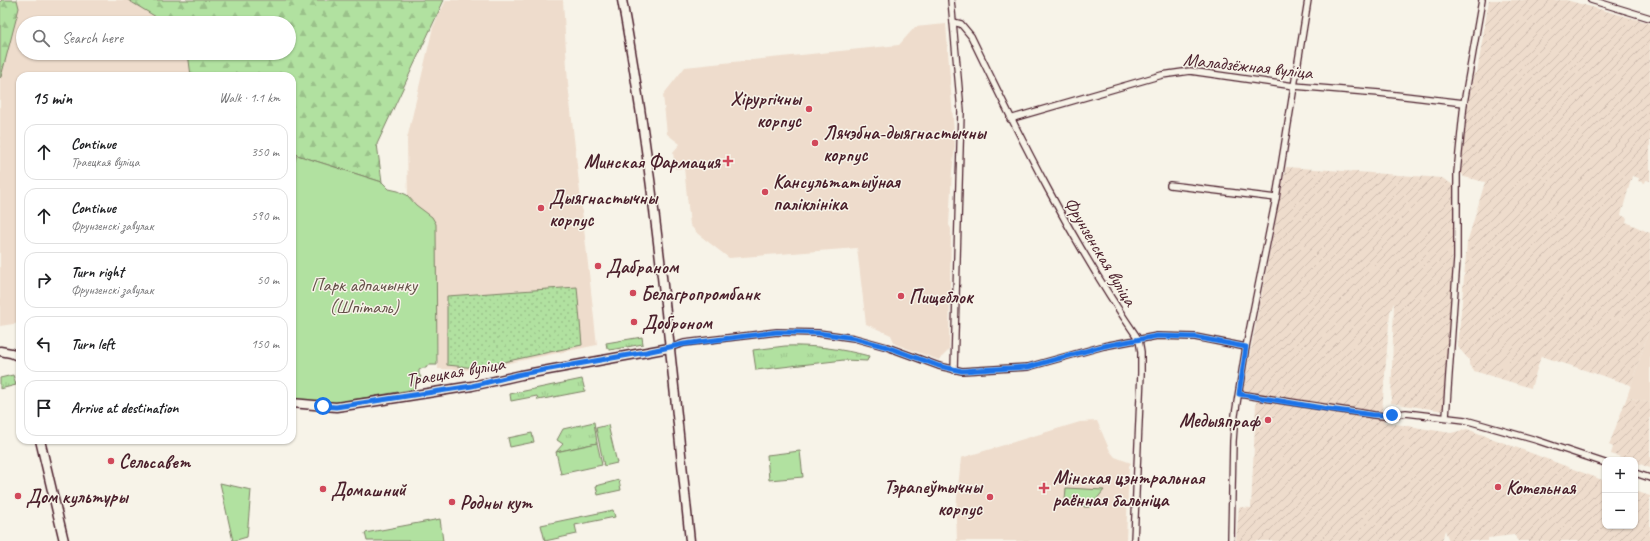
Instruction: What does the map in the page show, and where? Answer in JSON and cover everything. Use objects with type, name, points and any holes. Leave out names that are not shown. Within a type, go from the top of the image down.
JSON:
[{"type":"main road","points":[[622,0],[637,80],[645,138],[690,541]]},
{"type":"main road","name":"Траецкая вуліца","points":[[296,402],[336,407],[364,403],[472,386],[521,374],[669,348]]},
{"type":"main road","points":[[0,351],[16,355]]},
{"type":"main road","points":[[41,444],[64,541]]},
{"type":"street","points":[[950,0],[961,111],[954,370]]},
{"type":"street","points":[[1231,541],[1233,440],[1239,394],[1246,347],[1268,244],[1308,0]]},
{"type":"street","points":[[1446,418],[1458,260],[1457,172],[1464,103],[1482,0]]},
{"type":"street","points":[[1591,0],[1650,18]]},
{"type":"street","name":"Фрунзенская вуліца","points":[[953,22],[961,24],[970,36],[1010,119],[1094,271],[1139,340],[1141,352],[1141,373],[1134,541]]},
{"type":"street","name":"Маладзёжная вуліца","points":[[1010,119],[1176,72],[1197,71],[1294,86],[1379,93],[1464,103]]},
{"type":"street","points":[[1170,185],[1276,198]]},
{"type":"street","points":[[669,348],[684,344],[770,333],[818,333],[854,338],[954,370],[1028,367],[1104,346],[1157,336],[1195,337],[1246,347]]},
{"type":"street","points":[[1239,394],[1374,415],[1384,416],[1406,413],[1465,420],[1602,462]]},
{"type":"street","points":[[1638,474],[1650,478]]},
{"type":"shaded area","points":[[0,0],[165,0],[178,16],[16,16],[16,60],[198,60],[200,72],[16,72],[16,324],[0,326]]},
{"type":"shaded area","points":[[446,0],[563,0],[568,84],[597,345],[475,370],[438,369],[434,236],[408,206],[407,139],[433,27]]},
{"type":"shaded area","points":[[1489,0],[1566,0],[1650,23],[1650,181],[1646,180],[1645,183],[1638,181],[1639,178],[1632,176],[1621,215],[1627,218],[1626,222],[1650,233],[1650,327],[1631,385],[1541,356],[1531,388],[1474,371],[1469,365],[1469,360],[1458,347],[1467,243],[1485,182],[1464,177],[1461,173],[1468,104],[1474,73],[1477,73]]},
{"type":"shaded area","points":[[946,24],[955,146],[949,225],[951,229],[949,350],[939,360],[895,344],[891,335],[866,324],[857,248],[729,258],[698,234],[690,225],[684,168],[675,169],[673,152],[680,144],[667,134],[663,95],[685,67],[899,45],[915,27]]},
{"type":"shaded area","points":[[1286,167],[1442,178],[1455,186],[1451,302],[1444,411],[1391,403],[1394,303],[1390,312],[1382,411],[1384,422],[1451,433],[1467,429],[1602,480],[1602,529],[1638,529],[1638,492],[1650,496],[1650,541],[1519,541],[1514,535],[1488,538],[1488,541],[1449,541],[1445,530],[1442,541],[1236,541],[1239,507],[1251,508],[1256,404],[1256,393],[1243,391]]},
{"type":"shaded area","points":[[1650,327],[1650,403],[1627,397]]},
{"type":"shaded area","points":[[1627,397],[1650,403],[1650,468],[1638,463],[1638,457],[1620,457],[1611,454],[1613,447],[1609,445]]},
{"type":"shaded area","name":"Мінская цэнтральная раённая бальніца","points":[[1097,421],[1110,451],[1115,457],[1131,463],[1129,466],[1126,541],[957,541],[956,508],[961,458],[1080,422]]},
{"type":"green space","points":[[2,0],[17,0],[19,8],[0,78],[0,2]]},
{"type":"green space","points":[[128,0],[444,0],[377,144],[382,182],[296,154],[296,72],[190,72],[189,60],[296,60],[296,16],[154,16]]},
{"type":"green space","name":"Парк адпачынку (Шпіталь)","points":[[297,155],[382,182],[389,189],[407,195],[416,205],[432,217],[436,224],[437,365],[428,365],[426,368],[419,370],[421,377],[414,385],[415,389],[335,403],[296,400]]},
{"type":"green space","points":[[577,287],[582,345],[476,368],[447,365],[447,296]]},
{"type":"green space","points":[[642,337],[643,344],[610,350],[607,348],[606,343]]},
{"type":"green space","points":[[785,346],[827,348],[869,356],[867,361],[844,360],[756,370],[753,350]]},
{"type":"green space","points":[[13,375],[16,385],[0,389],[0,378]]},
{"type":"green space","points":[[582,379],[585,391],[538,400],[537,396],[511,401],[510,394]]},
{"type":"green space","points":[[594,422],[597,443],[556,452],[563,444],[557,440],[563,429]]},
{"type":"green space","points":[[608,425],[617,463],[604,466],[596,428]]},
{"type":"green space","points":[[532,433],[534,442],[510,447],[508,438]]},
{"type":"green space","points":[[597,443],[602,465],[561,474],[556,452]]},
{"type":"green space","points":[[800,451],[803,477],[769,480],[767,455]]},
{"type":"green space","points":[[619,480],[621,490],[598,495],[596,486]]},
{"type":"green space","points":[[220,483],[251,490],[247,537],[233,541]]},
{"type":"green space","points":[[1066,488],[1104,490],[1090,507],[1084,507],[1077,500],[1065,500]]},
{"type":"green space","points":[[613,510],[615,517],[575,525],[577,534],[545,541],[541,525]]},
{"type":"green space","points":[[440,519],[443,541],[367,541],[365,533]]},
{"type":"place","name":"Хірургічны корпус","points":[[809,109]]},
{"type":"place","name":"Лячэбна-дыягнастычны корпус","points":[[815,143]]},
{"type":"place","name":"Минская Фармация","points":[[728,161]]},
{"type":"place","name":"Кансультатыўная паліклініка","points":[[765,192]]},
{"type":"place","name":"Дыягнастычны корпус","points":[[541,208]]},
{"type":"place","name":"Дабраном","points":[[598,266]]},
{"type":"place","name":"Белагропромбанк","points":[[633,293]]},
{"type":"place","name":"Пищеблок","points":[[901,296]]},
{"type":"place","name":"Доброном","points":[[634,322]]},
{"type":"place","name":"Медыяпраф","points":[[1268,420]]},
{"type":"place","name":"Сельсавет","points":[[111,461]]},
{"type":"place","name":"Котельная","points":[[1498,487]]},
{"type":"place","name":"Мінская цэнтральная раённая бальніца","points":[[1044,488]]},
{"type":"place","name":"Домашний","points":[[323,489]]},
{"type":"place","name":"Дом культуры","points":[[18,496]]},
{"type":"place","name":"Тэрапеўтычны корпус","points":[[990,497]]},
{"type":"place","name":"Родны кут","points":[[452,502]]},
{"type":"route","points":[[323,406],[336,407],[472,386],[521,374],[551,370],[684,344],[777,332],[835,334],[854,338],[887,347],[939,366],[962,371],[1028,367],[1104,346],[1139,340],[1147,337],[1195,337],[1246,347],[1239,394],[1328,409],[1384,416],[1392,415]]}]
